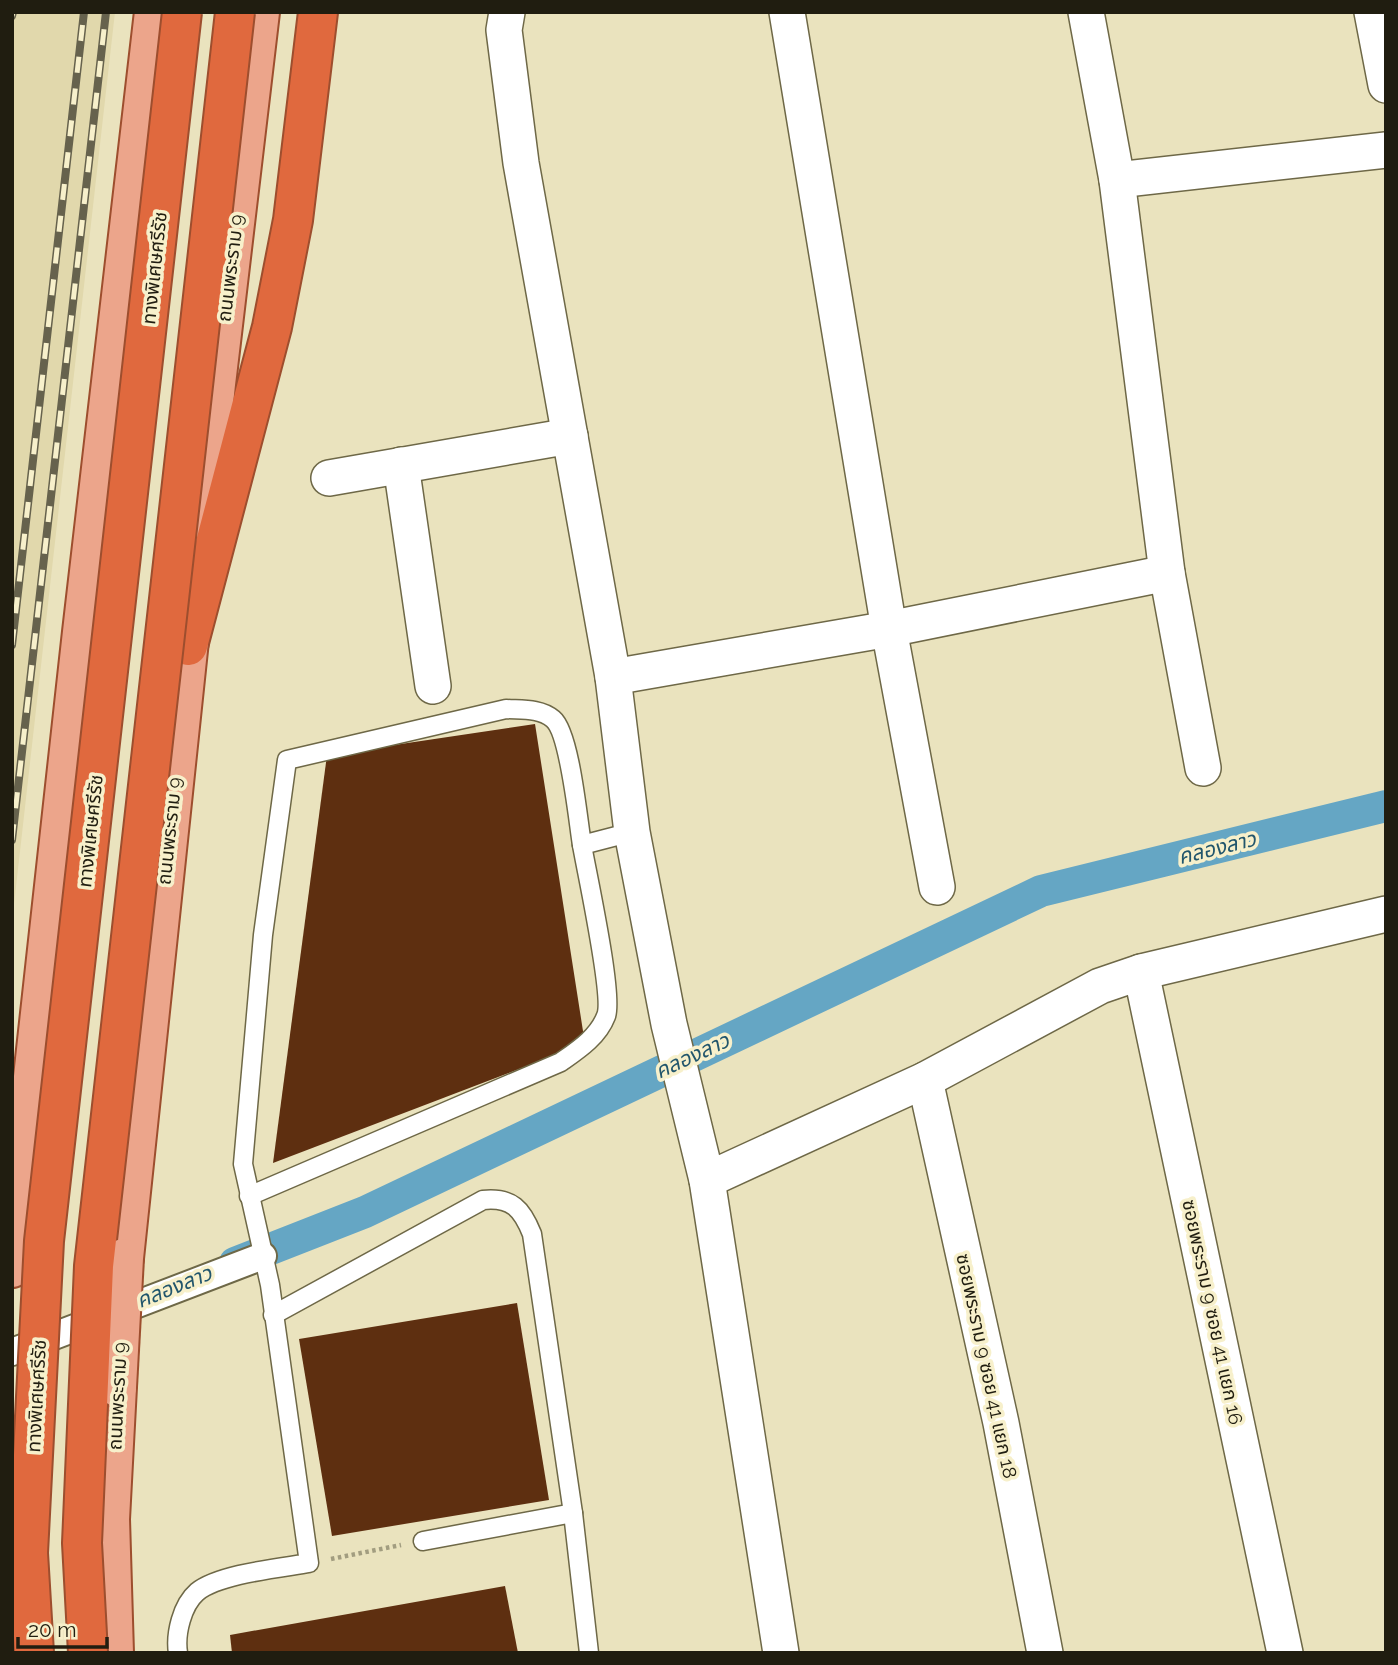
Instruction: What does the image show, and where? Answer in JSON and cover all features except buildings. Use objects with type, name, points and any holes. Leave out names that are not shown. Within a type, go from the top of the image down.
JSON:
[{"type":"highway","name":"ทางพิเศษศรีรัช","points":[[34,1653],[28,1553],[44,1241],[183,12]]},
{"type":"highway","points":[[88,1653],[82,1543],[94,1266],[235,12]]},
{"type":"highway","points":[[188,646],[272,327],[293,220],[318,12]]},
{"type":"main road","points":[[12,1268],[155,12]]},
{"type":"main road","name":"ถนนพระราม 9","points":[[114,1653],[110,1519],[124,1258],[188,646],[260,12]]},
{"type":"street","points":[[507,12],[504,30],[521,163],[614,677],[632,832],[669,1024],[707,1180],[781,1653]]},
{"type":"street","points":[[787,12],[889,629],[937,887]]},
{"type":"street","points":[[1086,12],[1117,180],[1167,573],[1203,768]]},
{"type":"street","points":[[1372,12],[1384,68]]},
{"type":"street","points":[[1117,180],[1386,150]]},
{"type":"street","points":[[329,478],[570,436]]},
{"type":"street","points":[[401,465],[433,686]]},
{"type":"street","points":[[614,677],[889,629],[1167,573]]},
{"type":"street","points":[[707,1180],[925,1080],[1100,986],[1141,972],[1386,914]]},
{"type":"street","name":"ซอยพระราม 9 ซอย 41 แยก 16","points":[[1141,972],[1285,1653]]},
{"type":"street","name":"ซอยพระราม 9 ซอย 41 แยก 18","points":[[925,1080],[1001,1423],[1045,1653]]},
{"type":"street","points":[[12,1352],[262,1256]]},
{"type":"lane","points":[[178,1653],[182,1616],[197,1592],[224,1579],[309,1563],[270,1285],[262,1256],[249,1196],[243,1164],[263,935],[287,761],[506,709],[536,710],[555,720],[566,745],[607,987],[607,1015],[590,1040],[561,1062],[249,1196]]},
{"type":"lane","points":[[582,845],[632,832]]},
{"type":"lane","points":[[273,1315],[483,1200],[497,1199],[510,1203],[524,1214],[533,1234],[573,1513],[589,1653]]},
{"type":"lane","points":[[422,1541],[573,1513]]},
{"type":"path","points":[[309,1563],[422,1541]]},
{"type":"shaded area","points":[[12,12],[115,12],[12,922]]},
{"type":"waterway","name":"คลองลาว","points":[[235,1263],[365,1212],[1041,891],[1386,806]]},
{"type":"railway","points":[[12,16],[13,12]]},
{"type":"railway","points":[[12,645],[84,12]]},
{"type":"railway","points":[[12,840],[106,12]]}]
